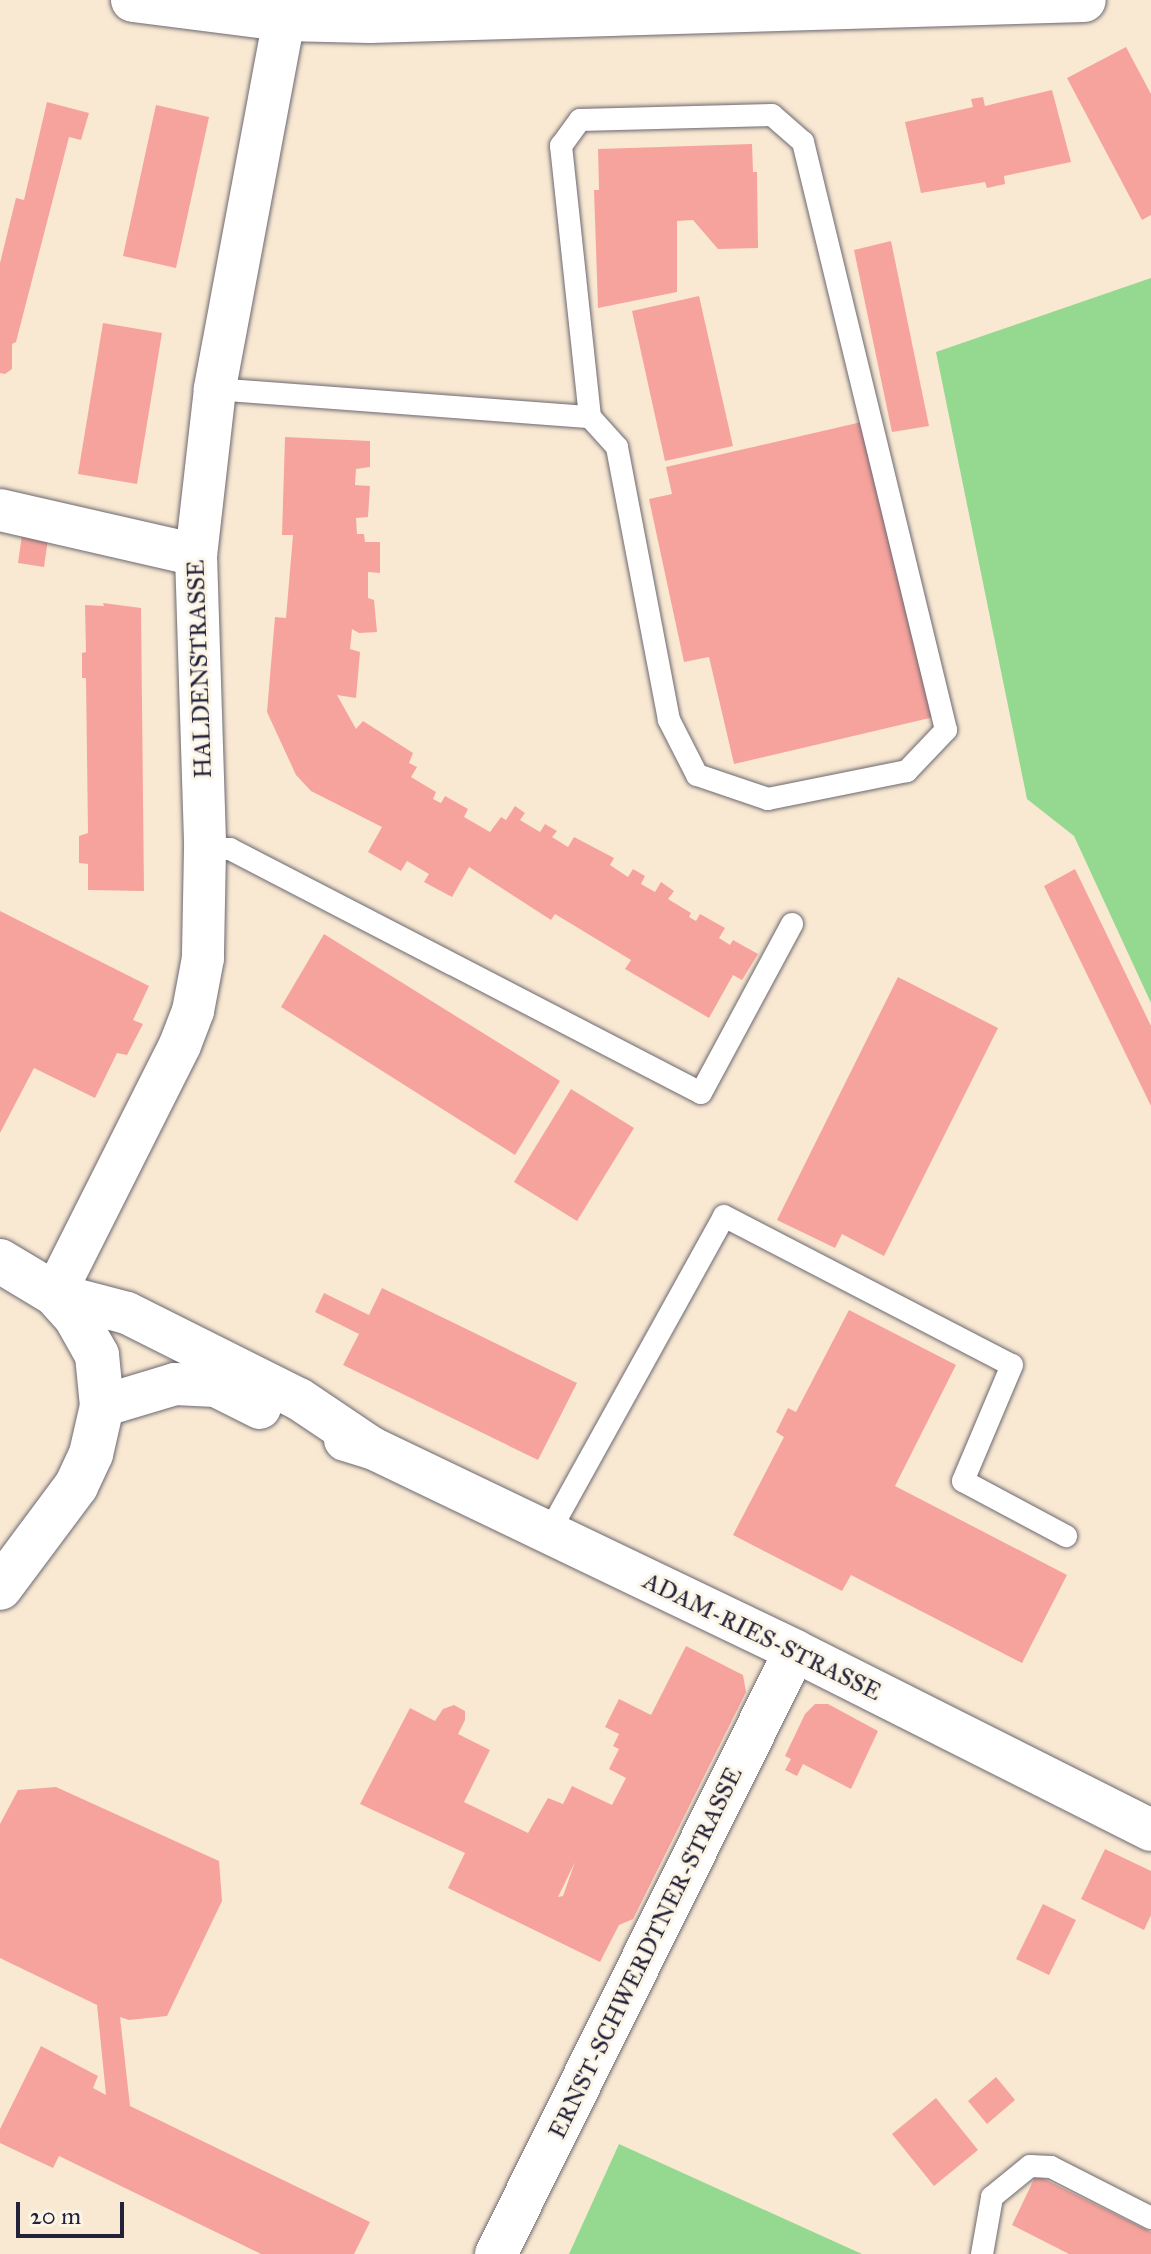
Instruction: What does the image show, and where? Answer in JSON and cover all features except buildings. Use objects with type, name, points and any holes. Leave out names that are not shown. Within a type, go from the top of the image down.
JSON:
[{"type":"main road","points":[[133,0],[284,19],[653,14],[1084,0]]},
{"type":"main road","name":"ADAM-RIES-STRASSE","points":[[0,1261],[55,1294]]},
{"type":"main road","points":[[0,1588],[76,1486],[91,1454],[102,1406],[97,1355],[75,1316],[55,1294]]},
{"type":"street","name":"HALDENSTRASSE","points":[[55,1294],[180,1045],[193,1011],[203,958],[205,849],[196,555],[215,389],[284,19]]},
{"type":"street","points":[[0,510],[196,555]]},
{"type":"street","name":"ADAM-RIES-STRASSE","points":[[55,1294],[127,1313],[299,1399],[372,1448],[795,1651],[1151,1830]]},
{"type":"street","name":"ADAM-RIES-STRASSE","points":[[102,1406],[175,1384],[216,1386],[290,1422],[372,1448]]},
{"type":"street","name":"ERNST-SCHWERDTNER-STRASSE","points":[[496,2254],[795,1651]]},
{"type":"lane","points":[[215,389],[590,417],[617,447],[669,720],[697,775],[768,799],[907,771],[946,730],[803,142],[772,115],[580,120],[561,146],[590,417]]},
{"type":"lane","points":[[205,849],[230,849],[701,1093],[792,924]]},
{"type":"lane","points":[[548,1534],[724,1216],[1012,1365],[963,1481],[1066,1536]]},
{"type":"lane","points":[[982,2254],[992,2197],[1030,2166],[1051,2167],[1151,2218]]},
{"type":"green space","points":[[1151,278],[1151,1003],[1074,836],[1027,799],[936,352]]},
{"type":"green space","points":[[619,2144],[862,2254],[569,2254]]}]
